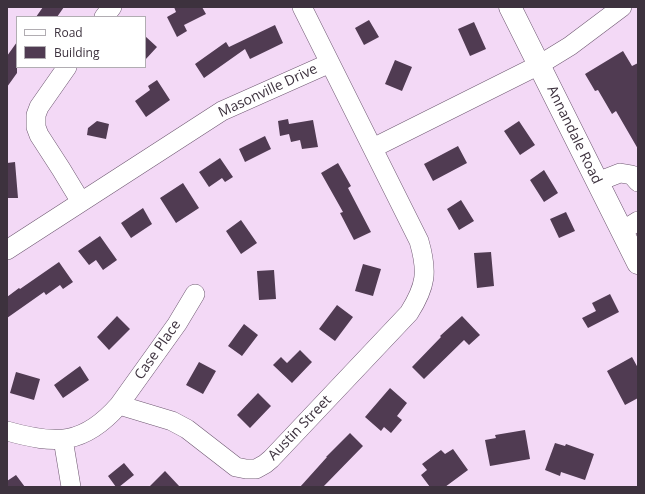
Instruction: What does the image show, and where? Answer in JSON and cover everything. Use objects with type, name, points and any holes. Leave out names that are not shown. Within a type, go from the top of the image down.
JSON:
[{"type":"main road","name":"Annandale Road","points":[[510,7],[597,182],[630,226],[638,263]]},
{"type":"street","points":[[105,16],[112,7]]},
{"type":"street","points":[[302,7],[330,63]]},
{"type":"street","points":[[373,148],[539,65],[570,46],[622,7]]},
{"type":"street","name":"Masonville Drive","points":[[7,250],[222,111],[330,63],[373,148]]},
{"type":"street","points":[[66,68],[39,107],[36,116],[36,127],[39,135],[81,202]]},
{"type":"street","name":"Austin Street","points":[[119,404],[172,421],[187,429],[236,466],[246,469],[256,468],[265,464],[271,459],[409,313],[418,299],[422,288],[425,269],[423,253],[419,241],[373,148]]},
{"type":"street","points":[[597,182],[620,173],[632,175],[638,182]]},
{"type":"street","name":"Case Place","points":[[119,404],[177,324],[195,294]]},
{"type":"street","points":[[7,431],[47,440],[63,439],[80,435],[94,428],[107,418],[119,404]]},
{"type":"street","points":[[63,439],[71,487]]},
{"type":"building","points":[[43,7],[64,7],[58,16],[37,16]]},
{"type":"building","points":[[174,7],[202,7],[206,14],[184,25],[187,31],[177,37],[167,17],[176,12]]},
{"type":"building","points":[[369,20],[379,37],[364,45],[355,28]]},
{"type":"building","points":[[474,22],[486,49],[470,56],[458,29]]},
{"type":"building","points":[[275,25],[283,43],[250,59],[245,49],[204,78],[195,64],[226,42],[229,47]]},
{"type":"building","points":[[146,37],[157,47],[146,59]]},
{"type":"building","points":[[16,43],[17,73],[7,87],[7,56]]},
{"type":"building","points":[[623,51],[632,66],[638,63],[638,149],[616,111],[612,114],[598,90],[595,91],[585,74]]},
{"type":"building","points":[[395,60],[412,67],[402,91],[385,84]]},
{"type":"building","points":[[157,80],[170,100],[146,117],[135,101],[150,90],[148,86]]},
{"type":"building","points":[[288,119],[289,124],[313,120],[318,147],[302,149],[300,140],[291,142],[289,134],[280,136],[278,121]]},
{"type":"building","points":[[97,121],[109,124],[106,139],[87,135],[88,128]]},
{"type":"building","points":[[519,121],[535,145],[520,155],[504,131]]},
{"type":"building","points":[[265,136],[271,149],[245,162],[239,149]]},
{"type":"building","points":[[458,146],[467,163],[433,181],[424,164]]},
{"type":"building","points":[[220,158],[233,177],[225,182],[222,178],[209,187],[199,172]]},
{"type":"building","points":[[15,162],[18,198],[7,198],[7,163]]},
{"type":"building","points":[[338,163],[351,186],[348,188],[371,232],[354,240],[340,213],[343,212],[321,173]]},
{"type":"building","points":[[544,170],[558,193],[544,202],[530,180]]},
{"type":"building","points":[[183,183],[199,208],[176,223],[160,198]]},
{"type":"building","points":[[461,200],[474,221],[459,230],[447,209]]},
{"type":"building","points":[[143,208],[152,224],[131,238],[121,223]]},
{"type":"building","points":[[566,212],[575,231],[559,238],[550,219]]},
{"type":"building","points":[[241,220],[257,243],[241,254],[226,231]]},
{"type":"building","points":[[100,236],[117,260],[103,270],[96,260],[89,265],[78,251]]},
{"type":"building","points":[[491,252],[494,286],[477,288],[474,253]]},
{"type":"building","points":[[59,262],[73,282],[63,289],[60,285],[46,295],[44,292],[7,318],[7,297]]},
{"type":"building","points":[[363,264],[381,269],[373,296],[355,291]]},
{"type":"building","points":[[274,270],[276,299],[259,300],[257,271]]},
{"type":"building","points":[[610,294],[619,312],[588,328],[582,318],[596,311],[592,303]]},
{"type":"building","points":[[337,305],[353,317],[335,341],[319,329]]},
{"type":"building","points":[[117,316],[130,329],[109,350],[97,337]]},
{"type":"building","points":[[462,316],[480,335],[469,345],[464,340],[424,379],[412,367],[441,337],[440,336]]},
{"type":"building","points":[[244,324],[258,335],[242,356],[228,346]]},
{"type":"building","points":[[300,350],[312,362],[292,383],[273,365],[281,357],[287,363]]},
{"type":"building","points":[[632,357],[638,368],[638,398],[625,405],[607,371]]},
{"type":"building","points":[[199,362],[216,371],[203,394],[186,385]]},
{"type":"building","points":[[80,366],[89,380],[63,398],[54,385]]},
{"type":"building","points":[[16,372],[40,379],[34,400],[10,393]]},
{"type":"building","points":[[390,388],[407,403],[397,416],[402,420],[391,433],[384,427],[381,431],[365,417]]},
{"type":"building","points":[[258,393],[271,406],[250,428],[237,415]]},
{"type":"building","points":[[525,430],[530,459],[490,466],[485,440],[496,438],[495,435]]},
{"type":"building","points":[[350,433],[363,446],[323,487],[300,487],[326,457]]},
{"type":"building","points":[[555,443],[565,446],[566,444],[594,454],[585,480],[561,472],[560,476],[545,470]]},
{"type":"building","points":[[453,449],[468,470],[445,487],[430,487],[421,475],[427,470],[422,464],[441,450],[445,454]]},
{"type":"building","points":[[124,463],[134,475],[119,487],[116,487],[108,476]]},
{"type":"building","points":[[165,471],[180,487],[149,487]]},
{"type":"building","points":[[16,475],[25,487],[7,487],[7,481]]}]
